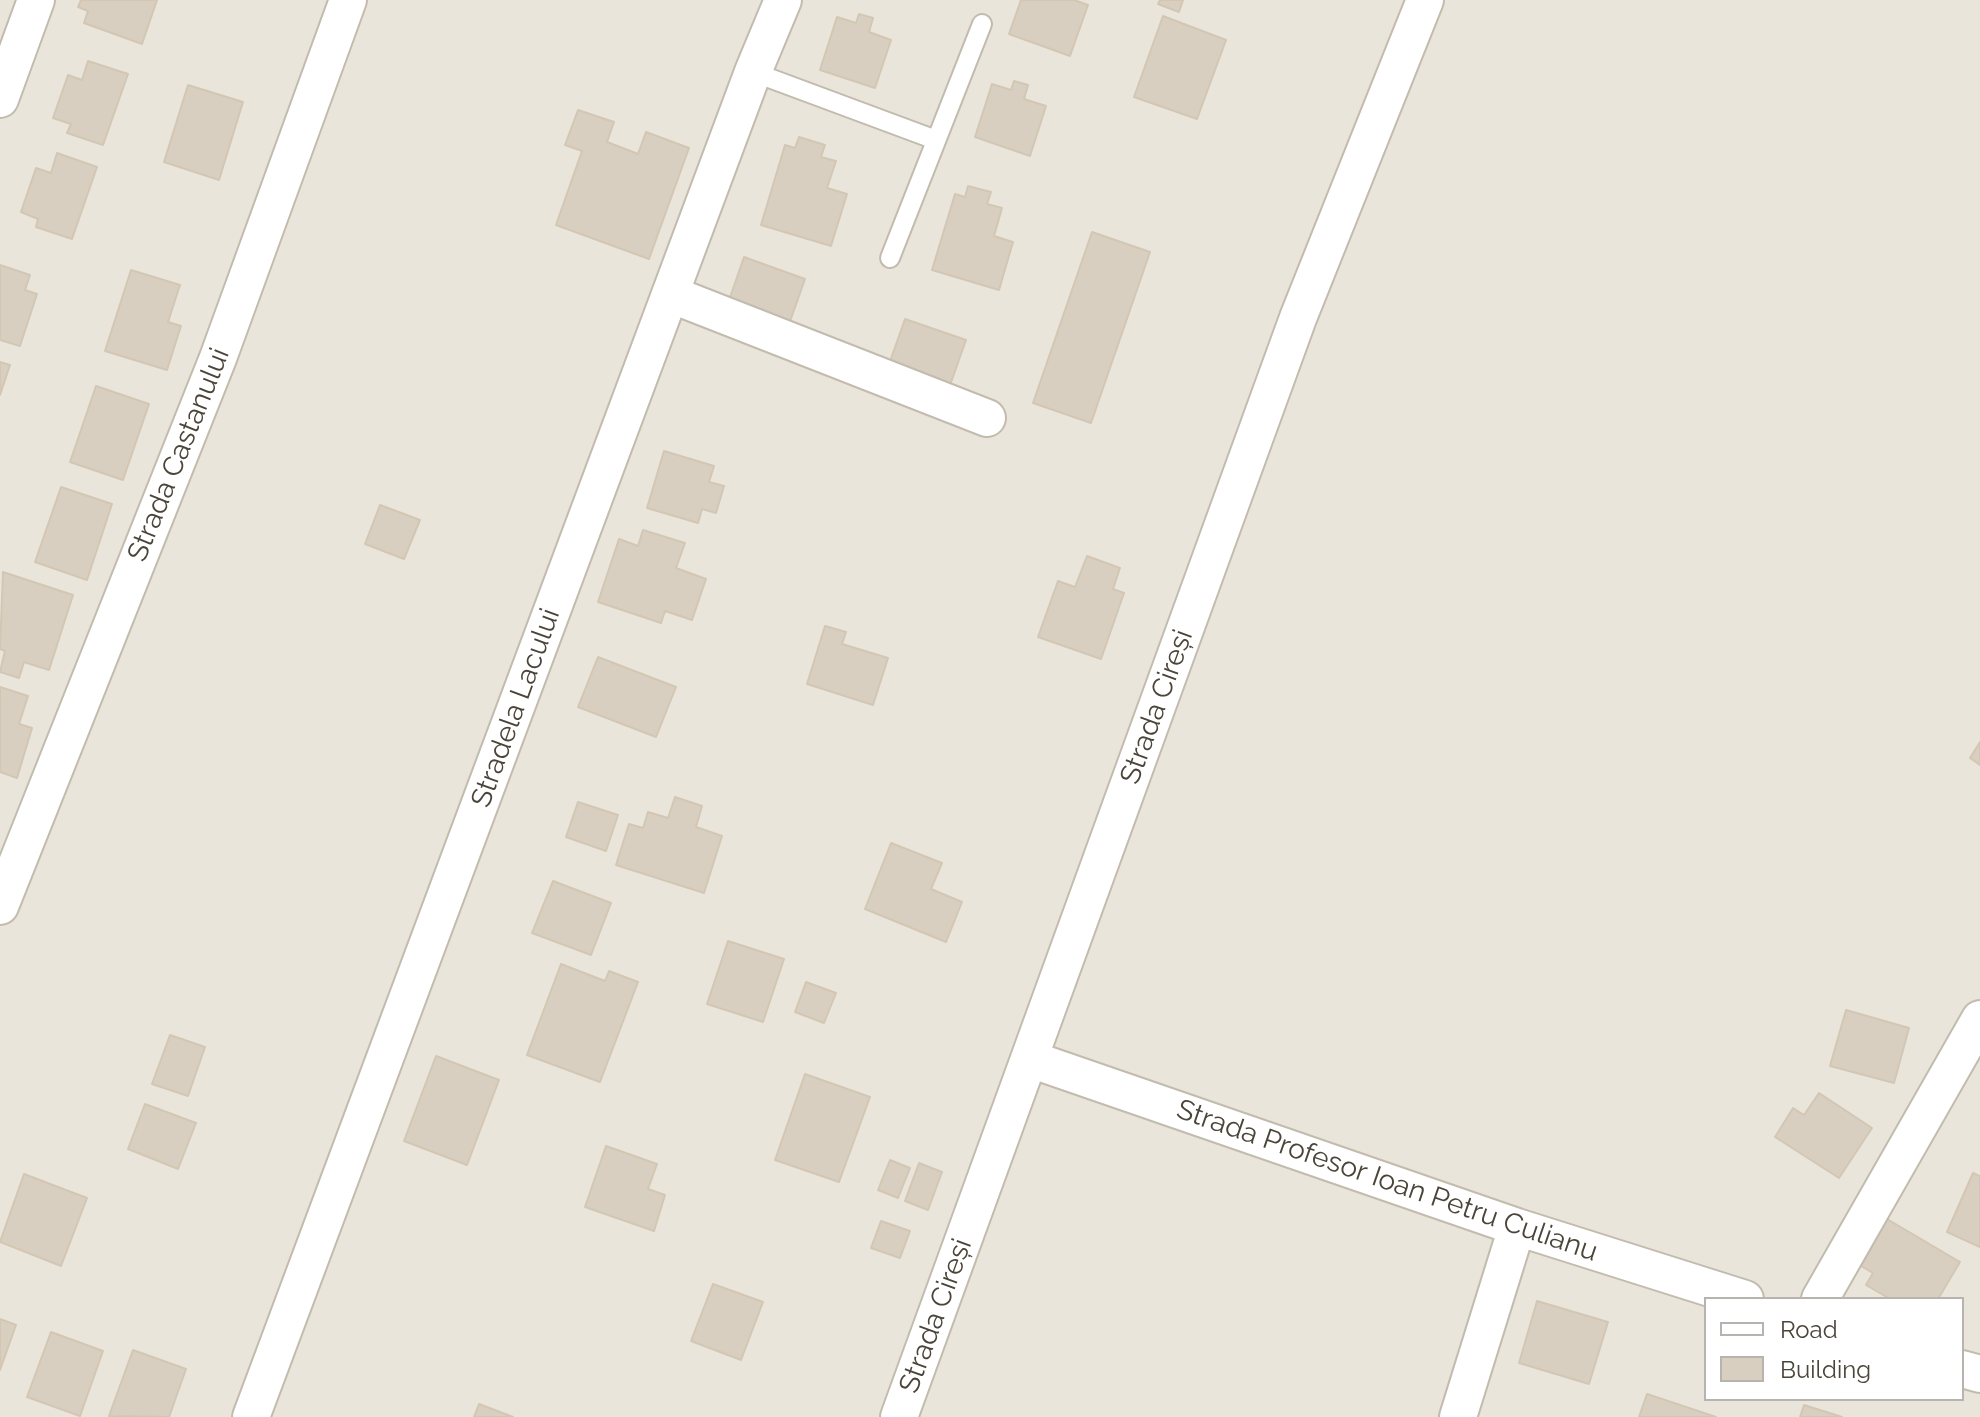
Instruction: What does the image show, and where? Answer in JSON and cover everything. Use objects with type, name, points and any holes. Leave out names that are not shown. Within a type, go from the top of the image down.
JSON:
[{"type":"street","points":[[0,99],[36,0]]},
{"type":"street","name":"Strada Castanului","points":[[0,906],[218,358],[348,0]]},
{"type":"street","name":"Stradela Lacului","points":[[251,1417],[753,72],[783,0]]},
{"type":"street","name":"Strada Cireși","points":[[899,1417],[1298,318],[1425,0]]},
{"type":"street","points":[[670,294],[987,418]]},
{"type":"street","points":[[1821,1297],[1980,1019]]},
{"type":"street","name":"Strada Profesor Ioan Petru Culianu","points":[[1030,1059],[1517,1227],[1739,1297]]},
{"type":"street","points":[[1458,1417],[1517,1227]]},
{"type":"lane","points":[[890,258],[982,24]]},
{"type":"lane","points":[[753,72],[936,140]]},
{"type":"shaded area","points":[[0,0],[1980,0],[1980,1417],[0,1417]]},
{"type":"building","points":[[81,0],[157,0],[142,44],[84,23],[88,11],[78,7]]},
{"type":"building","points":[[1021,0],[1074,0],[1088,5],[1070,56],[1009,34]]},
{"type":"building","points":[[1160,0],[1183,0],[1179,12],[1158,4]]},
{"type":"building","points":[[859,14],[873,18],[869,32],[891,40],[875,88],[820,70],[837,17],[856,23]]},
{"type":"building","points":[[1163,16],[1226,40],[1197,119],[1134,97]]},
{"type":"building","points":[[88,61],[128,74],[103,145],[67,133],[71,124],[53,118],[68,75],[82,80]]},
{"type":"building","points":[[1014,81],[1028,85],[1024,99],[1046,106],[1030,156],[975,137],[992,84],[1011,90]]},
{"type":"building","points":[[188,85],[243,102],[219,180],[164,162]]},
{"type":"building","points":[[578,110],[614,122],[607,142],[638,154],[646,132],[689,148],[649,259],[556,225],[582,151],[565,145]]},
{"type":"building","points":[[799,137],[825,145],[821,157],[836,161],[827,188],[847,194],[831,246],[761,225],[785,145],[795,148]]},
{"type":"building","points":[[57,153],[97,167],[72,239],[36,227],[38,219],[21,212],[36,168],[51,173]]},
{"type":"building","points":[[968,186],[991,192],[987,204],[1002,208],[994,236],[1013,242],[999,290],[932,270],[955,194],[965,197]]},
{"type":"building","points":[[1092,232],[1150,252],[1091,423],[1033,403]]},
{"type":"building","points":[[744,257],[805,279],[787,330],[726,309]]},
{"type":"building","points":[[0,265],[30,275],[25,290],[37,294],[20,346],[0,340]]},
{"type":"building","points":[[131,270],[180,285],[168,322],[181,326],[167,370],[105,351]]},
{"type":"building","points":[[905,319],[966,340],[948,391],[887,370]]},
{"type":"building","points":[[0,362],[10,365],[0,395]]},
{"type":"building","points":[[96,386],[149,404],[123,480],[70,462]]},
{"type":"building","points":[[664,451],[714,466],[709,482],[724,486],[716,513],[702,509],[698,523],[647,508]]},
{"type":"building","points":[[61,487],[112,504],[87,580],[35,562]]},
{"type":"building","points":[[380,505],[420,520],[404,559],[365,544]]},
{"type":"building","points":[[643,530],[685,543],[676,568],[706,579],[692,620],[665,611],[661,623],[598,602],[619,539],[638,546]]},
{"type":"building","points":[[1087,556],[1120,568],[1113,589],[1124,593],[1101,659],[1038,637],[1058,581],[1075,587]]},
{"type":"building","points":[[3,572],[73,595],[49,670],[24,662],[19,678],[0,672],[5,651],[0,649]]},
{"type":"building","points":[[825,626],[846,632],[842,644],[888,658],[873,705],[807,684]]},
{"type":"building","points":[[598,657],[676,687],[656,737],[578,707]]},
{"type":"building","points":[[0,687],[28,696],[19,724],[32,728],[17,778],[0,772]]},
{"type":"building","points":[[1980,742],[1980,765],[1970,758]]},
{"type":"building","points":[[675,797],[702,806],[696,827],[722,836],[704,893],[616,865],[629,824],[643,828],[648,812],[668,818]]},
{"type":"building","points":[[578,802],[618,815],[606,851],[566,837]]},
{"type":"building","points":[[891,843],[942,863],[931,889],[962,902],[946,942],[865,909]]},
{"type":"building","points":[[553,881],[611,903],[591,955],[532,933]]},
{"type":"building","points":[[728,941],[784,959],[763,1022],[707,1004]]},
{"type":"building","points":[[561,964],[605,981],[609,971],[638,982],[600,1082],[527,1055]]},
{"type":"building","points":[[806,982],[836,993],[824,1023],[795,1012]]},
{"type":"building","points":[[1846,1010],[1909,1028],[1894,1083],[1830,1066]]},
{"type":"building","points":[[170,1035],[205,1047],[188,1096],[152,1084]]},
{"type":"building","points":[[436,1056],[499,1080],[467,1165],[404,1141]]},
{"type":"building","points":[[805,1074],[870,1097],[839,1182],[775,1160]]},
{"type":"building","points":[[1819,1093],[1872,1128],[1839,1178],[1775,1137],[1793,1108],[1804,1115]]},
{"type":"building","points":[[145,1104],[196,1123],[178,1169],[128,1149]]},
{"type":"building","points":[[606,1146],[657,1164],[648,1189],[665,1195],[654,1231],[585,1207]]},
{"type":"building","points":[[890,1160],[910,1168],[898,1198],[878,1190]]},
{"type":"building","points":[[919,1163],[942,1172],[928,1210],[905,1201]]},
{"type":"building","points":[[1973,1173],[1980,1176],[1980,1247],[1947,1232]]},
{"type":"building","points":[[24,1174],[87,1198],[61,1266],[0,1242]]},
{"type":"building","points":[[1887,1219],[1960,1262],[1939,1297],[1887,1297],[1866,1285],[1873,1273],[1861,1266]]},
{"type":"building","points":[[881,1221],[910,1231],[900,1258],[871,1248]]},
{"type":"building","points":[[713,1284],[763,1302],[741,1360],[691,1341]]},
{"type":"building","points":[[1537,1301],[1608,1322],[1589,1384],[1519,1363]]},
{"type":"building","points":[[0,1319],[16,1325],[0,1370]]},
{"type":"building","points":[[51,1332],[103,1351],[80,1416],[27,1397]]},
{"type":"building","points":[[133,1350],[186,1369],[169,1417],[109,1416]]},
{"type":"building","points":[[1647,1394],[1716,1417],[1639,1417]]},
{"type":"building","points":[[479,1404],[513,1417],[474,1417]]},
{"type":"building","points":[[1804,1405],[1842,1417],[1800,1417]]}]
